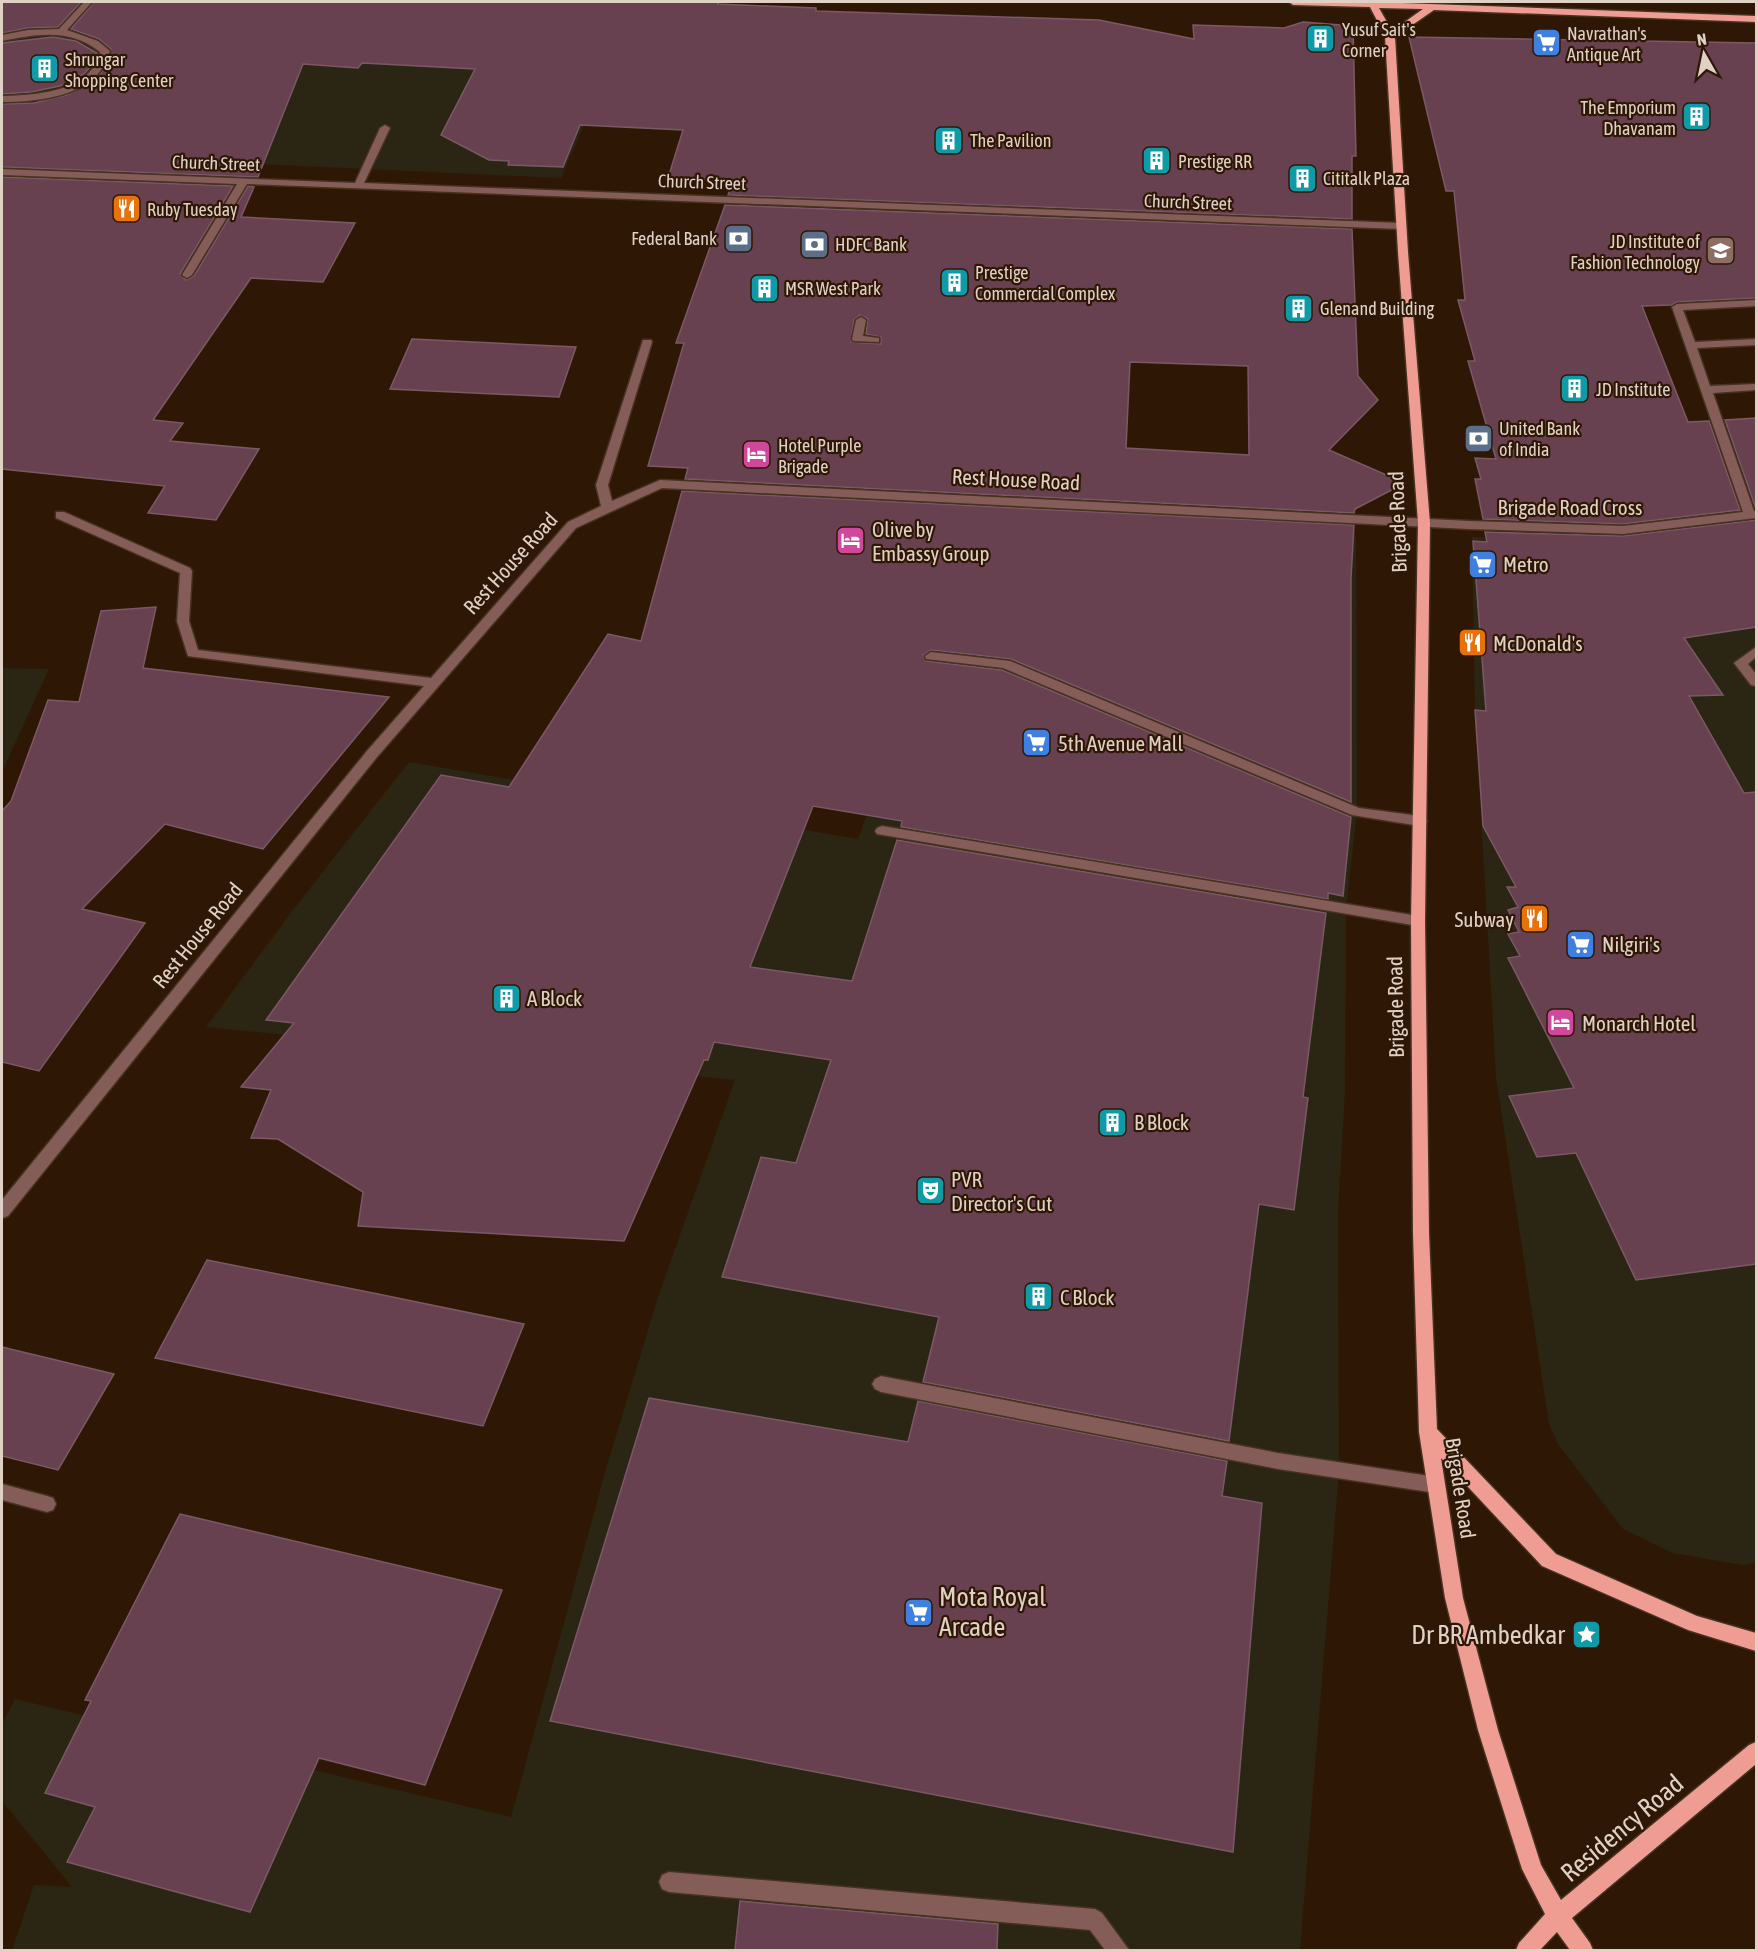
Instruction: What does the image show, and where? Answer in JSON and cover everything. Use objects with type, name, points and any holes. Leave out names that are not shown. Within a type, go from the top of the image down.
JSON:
[{"type":"main road","points":[[1293,2],[1434,4],[1549,13],[1756,18]]},
{"type":"main road","name":"Brigade Road","points":[[1371,2],[1390,36],[1401,226],[1424,523],[1418,921],[1421,1233],[1428,1432],[1454,1598],[1478,1693],[1533,1869],[1558,1916],[1583,1950]]},
{"type":"main road","points":[[1390,36],[1434,4]]},
{"type":"main road","points":[[1428,1432],[1549,1560],[1695,1624],[1756,1642]]},
{"type":"main road","name":"Residency Road","points":[[1526,1950],[1558,1916],[1756,1752]]},
{"type":"street","points":[[61,32],[88,2]]},
{"type":"street","points":[[2,38],[30,32],[78,34],[95,41],[105,51],[105,62],[96,74],[79,85],[55,93],[28,98],[2,99]]},
{"type":"street","points":[[358,186],[385,128]]},
{"type":"street","name":"Church Street","points":[[2,172],[1401,226]]},
{"type":"street","points":[[187,275],[244,181]]},
{"type":"street","name":"Brigade Road Cross","points":[[1424,523],[1623,530],[1753,514],[1677,307],[1756,303]]},
{"type":"street","points":[[861,320],[856,339],[875,340]]},
{"type":"street","points":[[607,507],[602,485],[647,342]]},
{"type":"street","points":[[1691,345],[1756,342]]},
{"type":"street","points":[[1706,390],[1756,387]]},
{"type":"street","name":"Rest House Road","points":[[4,1205],[372,754],[572,525],[607,507],[660,484],[1424,523]]},
{"type":"street","points":[[60,515],[186,571],[183,621],[193,653],[434,683]]},
{"type":"street","points":[[1756,651],[1741,663],[1756,682]]},
{"type":"street","points":[[931,656],[1005,664],[1357,812],[1420,820]]},
{"type":"street","points":[[882,831],[1418,921]]},
{"type":"street","points":[[881,1384],[1278,1461],[1436,1485]]},
{"type":"street","points":[[2,1492],[47,1504]]},
{"type":"street","points":[[669,1882],[1095,1920],[1118,1950]]},
{"type":"shaded area","points":[[2,2],[631,2],[586,114],[584,126],[561,178],[2,152]]},
{"type":"shaded area","points":[[809,504],[1356,535],[1357,812],[1346,909],[1345,1090],[1338,1212],[1339,1471],[1300,1950],[12,1950],[34,1885],[72,1887],[2,1801],[2,1724],[15,1699],[511,1817],[606,1469],[658,1297],[735,1080],[206,1027],[293,910],[409,762],[858,839],[923,658]]},
{"type":"shaded area","points":[[1756,522],[1756,1563],[1743,1565],[1673,1553],[1623,1529],[1558,1444],[1549,1424],[1496,1077],[1475,710],[1472,537],[1628,539]]},
{"type":"shaded area","points":[[2,668],[49,669],[2,772]]},
{"type":"building","points":[[2,2],[81,2],[58,27],[28,28],[2,33]]},
{"type":"building","points":[[94,2],[719,2],[718,4],[816,8],[816,11],[1099,20],[1194,39],[1193,25],[1284,28],[1303,22],[1353,26],[1356,156],[1352,156],[1352,219],[728,195],[733,181],[668,178],[683,130],[580,125],[563,167],[508,165],[509,161],[489,160],[441,135],[475,69],[362,63],[358,68],[303,64],[258,177],[2,167],[2,104],[34,103],[67,95],[95,80],[106,67],[111,49],[99,39],[71,29]]},
{"type":"building","name":"Shrungar Shopping Center","points":[[53,37],[76,41],[97,53],[93,64],[84,74],[60,86],[31,92],[2,94],[2,43]]},
{"type":"building","points":[[1409,37],[1756,43],[1756,298],[1642,306],[1688,422],[1709,421],[1740,510],[1623,524],[1483,519],[1475,479],[1481,479],[1475,458],[1496,459],[1468,361],[1475,361],[1458,300],[1465,300],[1454,191],[1446,191]]},
{"type":"building","points":[[2,177],[233,186],[180,274],[186,280],[194,276],[248,186],[254,187],[241,217],[355,223],[323,282],[251,278],[153,420],[183,423],[170,441],[259,449],[216,520],[148,513],[165,486],[2,469]]},
{"type":"building","points":[[725,205],[1352,229],[1358,376],[1378,400],[1329,450],[1405,483],[1355,509],[1354,513],[685,479],[688,468],[648,466],[684,343],[676,343]],"holes":[[[860,315],[868,319],[866,334],[881,337],[881,344],[851,342],[854,320]],[[1130,362],[1248,366],[1249,455],[1126,448]]]},
{"type":"building","points":[[412,339],[576,347],[559,397],[390,389]]},
{"type":"building","points":[[1756,418],[1756,509],[1725,420]]},
{"type":"building","points":[[682,491],[1354,525],[1351,578],[1351,802],[1011,659],[931,650],[923,655],[926,661],[1002,670],[1351,817],[1343,896],[1328,893],[1328,899],[901,827],[902,821],[813,806],[750,967],[852,981],[897,840],[1326,913],[1303,1097],[1308,1098],[1294,1210],[1259,1204],[1229,1441],[923,1382],[939,1317],[722,1277],[761,1157],[796,1163],[831,1060],[714,1042],[708,1060],[704,1060],[624,1241],[358,1226],[363,1192],[278,1139],[251,1138],[271,1090],[241,1087],[294,1023],[266,1020],[441,775],[509,787],[608,634],[641,641]]},
{"type":"building","points":[[1756,520],[1756,627],[1684,638],[1723,695],[1689,696],[1744,793],[1756,792],[1756,1264],[1636,1280],[1576,1153],[1537,1157],[1509,1096],[1574,1088],[1508,958],[1520,956],[1508,934],[1519,932],[1508,910],[1518,907],[1507,887],[1516,887],[1483,826],[1475,710],[1486,711],[1473,541],[1487,542],[1485,532],[1623,536]]},
{"type":"building","points":[[156,607],[143,668],[389,697],[263,849],[165,824],[82,909],[145,923],[39,1071],[2,1062],[2,811],[11,801],[48,700],[79,702],[101,611]]},
{"type":"building","points":[[207,1260],[524,1324],[483,1426],[155,1358]]},
{"type":"building","points":[[2,1347],[114,1374],[58,1470],[2,1456]]},
{"type":"building","name":"Mota Royal Arcade","points":[[649,1398],[908,1442],[918,1401],[1227,1461],[1222,1496],[1262,1503],[1233,1852],[550,1721]]},
{"type":"building","points":[[180,1514],[502,1590],[425,1785],[319,1758],[250,1912],[67,1862],[95,1807],[45,1793],[91,1701],[85,1700]]},
{"type":"building","points":[[740,1901],[998,1924],[997,1950],[735,1950]]},
{"type":"place","name":"Yusuf Sait's Corner","points":[[1321,39]]},
{"type":"place","name":"Navrathan's Antique Art","points":[[1546,43]]},
{"type":"place","name":"Shrungar Shopping Center","points":[[44,69]]},
{"type":"place","name":"The Emporium Dhavanam","points":[[1697,117]]},
{"type":"place","name":"The Pavilion","points":[[949,140]]},
{"type":"place","name":"Prestige RR","points":[[1157,161]]},
{"type":"place","name":"Cititalk Plaza","points":[[1302,178]]},
{"type":"place","name":"Ruby Tuesday","points":[[126,209]]},
{"type":"place","name":"Federal Bank","points":[[738,238]]},
{"type":"place","name":"HDFC Bank","points":[[814,244]]},
{"type":"place","name":"JD Institute of Fashion Technology","points":[[1721,251]]},
{"type":"place","name":"Prestige Commercial Complex","points":[[954,282]]},
{"type":"place","name":"MSR West Park","points":[[764,288]]},
{"type":"place","name":"Glenand Building","points":[[1299,308]]},
{"type":"place","name":"JD Institute","points":[[1575,389]]},
{"type":"place","name":"United Bank of India","points":[[1478,438]]},
{"type":"place","name":"Hotel Purple Brigade","points":[[757,455]]},
{"type":"place","name":"Olive by Embassy Group","points":[[851,541]]},
{"type":"place","name":"Metro","points":[[1482,564]]},
{"type":"place","name":"McDonald's","points":[[1472,643]]},
{"type":"place","name":"5th Avenue Mall","points":[[1037,743]]},
{"type":"place","name":"Subway","points":[[1535,919]]},
{"type":"place","name":"Nilgiri's","points":[[1581,944]]},
{"type":"place","name":"A Block","points":[[506,998]]},
{"type":"place","name":"Monarch Hotel","points":[[1561,1023]]},
{"type":"place","name":"B Block","points":[[1113,1122]]},
{"type":"place","name":"PVR Director's Cut","points":[[930,1191]]},
{"type":"place","name":"C Block","points":[[1039,1297]]},
{"type":"place","name":"Mota Royal Arcade","points":[[918,1612]]},
{"type":"place","name":"Dr BR Ambedkar","points":[[1586,1635]]}]
